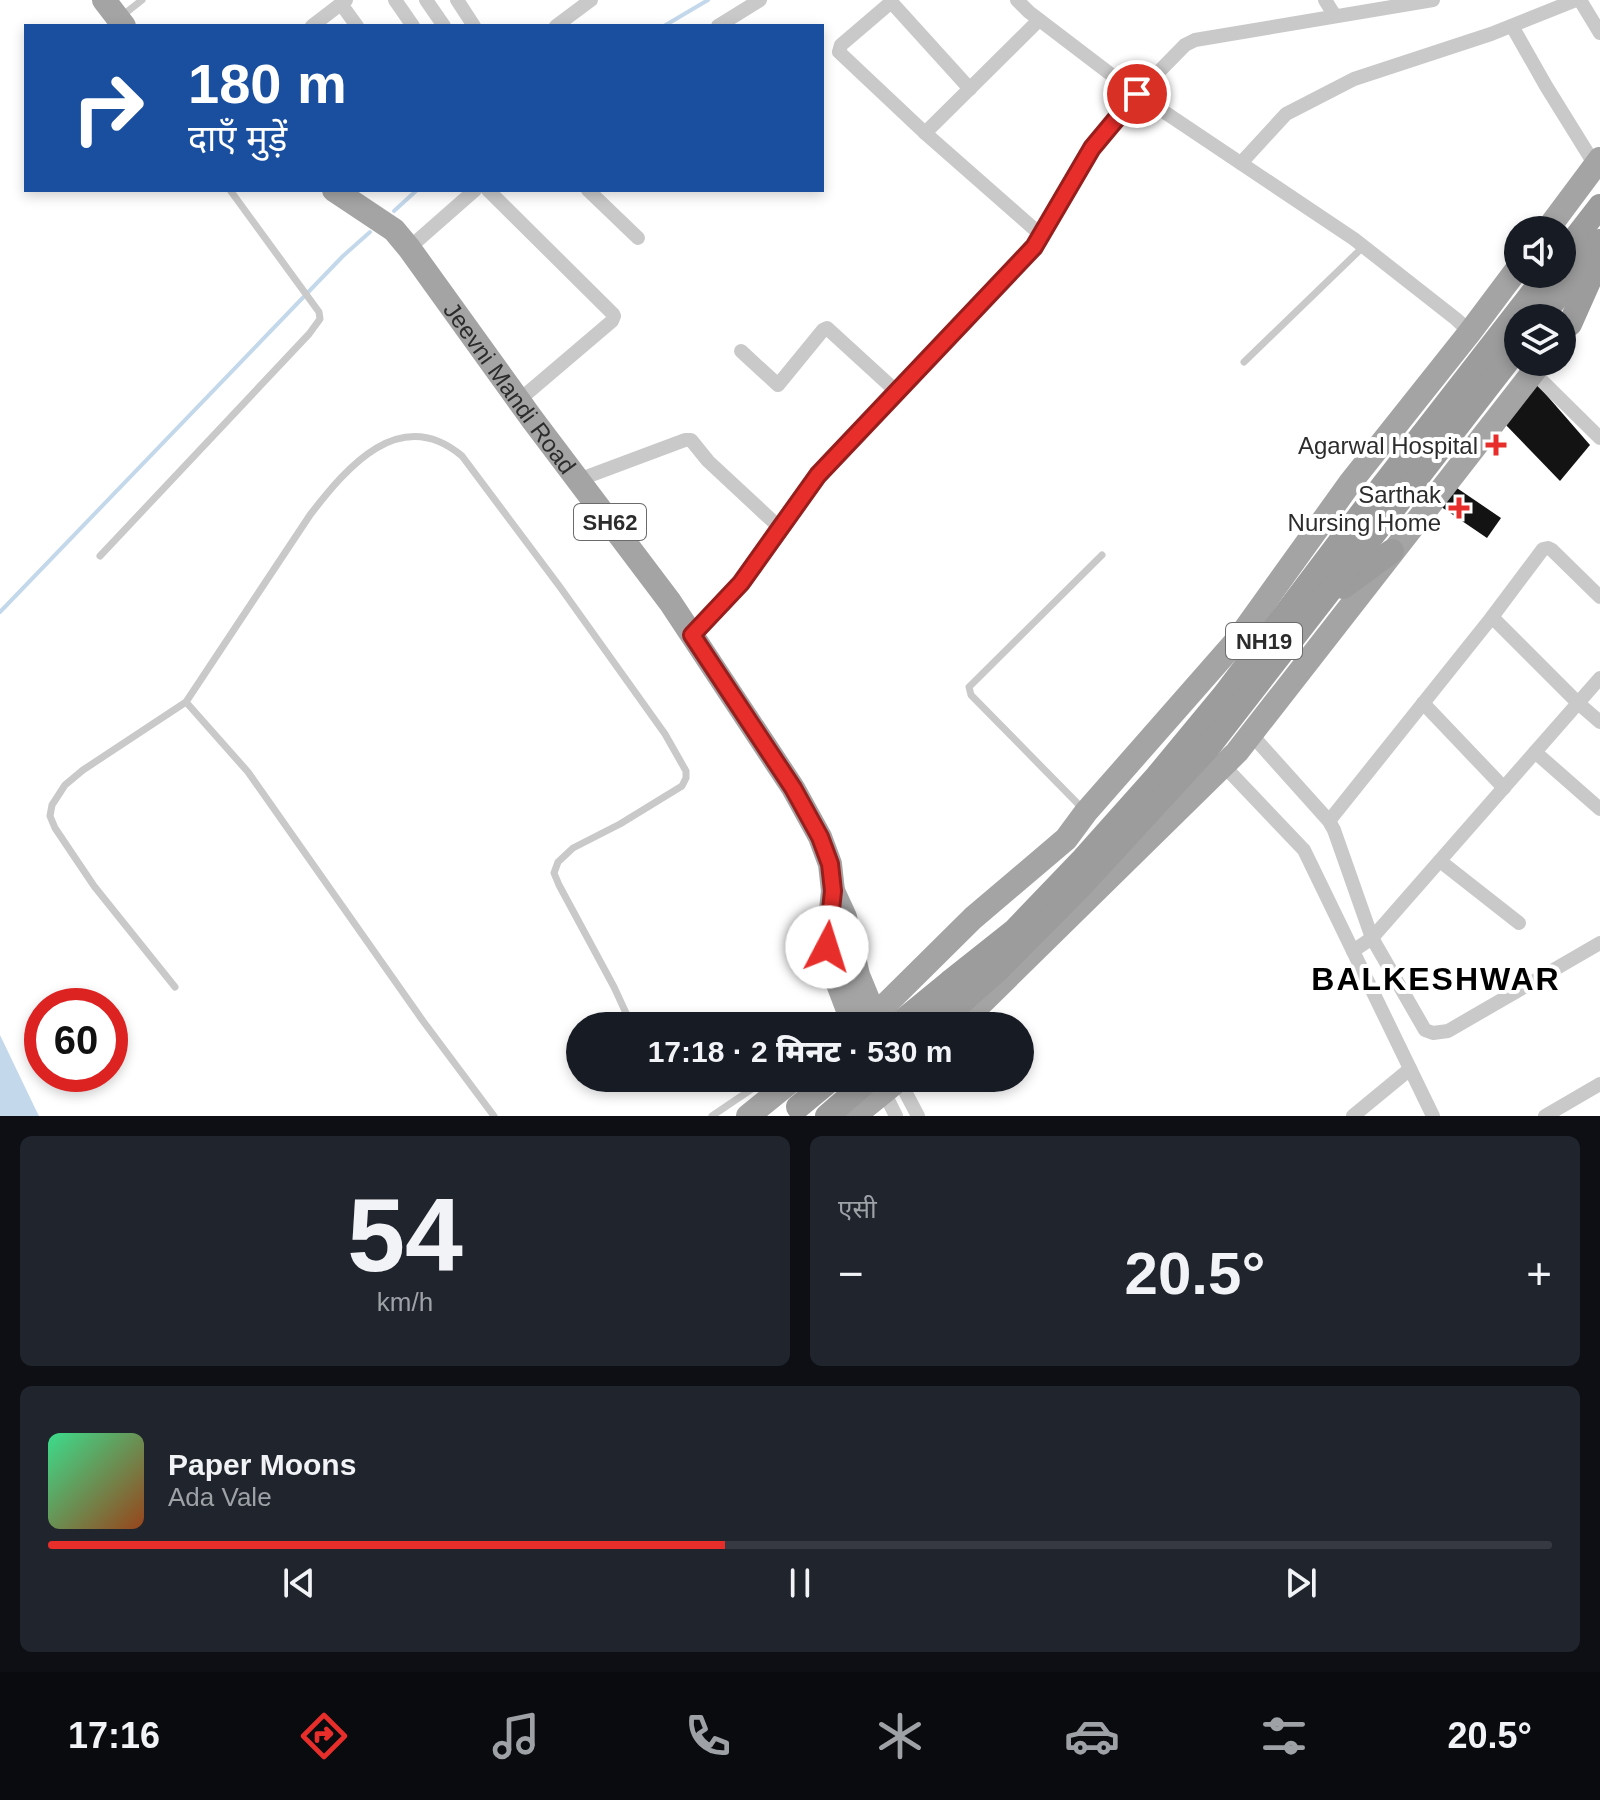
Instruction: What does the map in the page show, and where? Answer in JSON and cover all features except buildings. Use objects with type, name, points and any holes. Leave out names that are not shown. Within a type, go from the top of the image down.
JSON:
[{"type":"highway","points":[[1576,237],[1600,206]]},
{"type":"highway","points":[[1552,304],[1600,241]]},
{"type":"highway","points":[[1576,308],[1600,257]]},
{"type":"highway","name":"NH19","points":[[943,1012],[958,990],[1157,776],[1224,695],[1536,288]]},
{"type":"highway","name":"NH19","points":[[898,1012],[958,990],[998,970],[1082,885],[1208,748],[1504,366]]},
{"type":"highway","points":[[1316,607],[1392,551]]},
{"type":"highway","points":[[792,1112],[816,1092]]},
{"type":"highway","points":[[828,1116],[870,1092]]},
{"type":"main road","points":[[1558,216],[1598,162]]},
{"type":"main road","name":"Jeevni Mandi Road","points":[[337,192],[394,230],[409,248],[518,401],[670,602],[793,788],[820,837],[830,864],[833,891],[845,917],[864,1012]]},
{"type":"main road","points":[[1576,316],[1600,285]]},
{"type":"main road","points":[[878,1012],[973,918],[1066,839],[1086,812],[1238,639],[1350,483],[1504,287]]},
{"type":"main road","points":[[972,1012],[1224,766],[1530,376]]},
{"type":"main road","points":[[913,977],[939,1012]]},
{"type":"main road","points":[[748,1116],[780,1092]]},
{"type":"main road","points":[[809,1092],[828,1116]]},
{"type":"main road","points":[[854,1116],[878,1092]]},
{"type":"street","points":[[395,0],[412,24]]},
{"type":"street","points":[[426,0],[443,24]]},
{"type":"street","points":[[457,0],[473,24]]},
{"type":"street","points":[[559,24],[591,0]]},
{"type":"street","points":[[721,24],[760,0]]},
{"type":"street","points":[[1017,0],[1137,94],[1363,247],[1470,332]]},
{"type":"street","points":[[1325,0],[1335,16]]},
{"type":"street","points":[[692,635],[741,583],[818,475],[1034,247],[1092,148],[1137,94],[1189,42],[1433,0]]},
{"type":"street","points":[[1241,163],[1286,114],[1362,76],[1512,26],[1578,0],[1600,33]]},
{"type":"street","points":[[314,24],[340,2],[356,24]]},
{"type":"street","points":[[970,89],[893,4],[889,4],[841,45],[839,52],[1041,235]]},
{"type":"street","points":[[925,133],[1039,20]]},
{"type":"street","points":[[1512,26],[1546,86],[1598,162]]},
{"type":"street","points":[[409,248],[473,192]]},
{"type":"street","points":[[490,192],[614,316],[612,321],[518,401]]},
{"type":"street","points":[[590,192],[638,238]]},
{"type":"street","points":[[741,351],[778,385],[827,328],[897,392]]},
{"type":"street","points":[[1545,376],[1600,438]]},
{"type":"street","points":[[578,480],[691,440],[708,461],[780,528]]},
{"type":"street","points":[[1329,821],[1543,549],[1552,550],[1600,597]]},
{"type":"street","points":[[1492,617],[1600,722]]},
{"type":"street","points":[[1353,951],[1372,938],[1600,678]]},
{"type":"street","points":[[1423,703],[1504,788]]},
{"type":"street","points":[[1251,734],[1329,821],[1372,938],[1422,1027],[1433,1033],[1448,1031],[1600,943]]},
{"type":"street","points":[[1535,752],[1600,809]]},
{"type":"street","points":[[1224,766],[1304,850],[1433,1116]]},
{"type":"street","points":[[1440,861],[1519,923]]},
{"type":"street","points":[[1353,1116],[1410,1069]]},
{"type":"street","points":[[1545,1116],[1600,1084]]},
{"type":"street","points":[[891,1092],[896,1116]]},
{"type":"street","points":[[898,1092],[918,1116]]},
{"type":"lane","points":[[115,15],[142,0]]},
{"type":"lane","points":[[100,556],[317,326],[320,319],[319,312],[303,289],[231,192]]},
{"type":"lane","points":[[1244,362],[1363,247]]},
{"type":"lane","points":[[175,987],[94,886],[55,828],[50,816],[52,805],[65,785],[83,770],[186,702],[310,515],[353,466],[379,445],[417,435],[454,449],[462,456],[665,734],[686,771],[682,786],[573,848],[558,862],[554,873],[626,1012]]},
{"type":"lane","points":[[1086,812],[971,695],[969,687],[1102,555]]},
{"type":"lane","points":[[186,702],[248,772],[423,1021],[494,1116]]},
{"type":"lane","points":[[712,1116],[747,1092]]},
{"type":"water","points":[[0,1035],[24,1085],[24,1092],[27,1092],[39,1116],[0,1116]]},
{"type":"waterway","points":[[667,24],[708,0]]},
{"type":"waterway","points":[[394,211],[415,192]]},
{"type":"waterway","points":[[0,612],[343,256],[370,232]]},
{"type":"place","name":"Agarwal Hospital","points":[[1496,445]]},
{"type":"place","name":"Sarthak Nursing Home","points":[[1459,508]]},
{"type":"district","name":"BALKESHWAR","points":[[1436,979]]},
{"type":"route","points":[[827,947],[833,891],[830,864],[820,837],[793,788],[692,635],[741,583],[818,475],[1034,247],[1092,148],[1137,94]]}]
